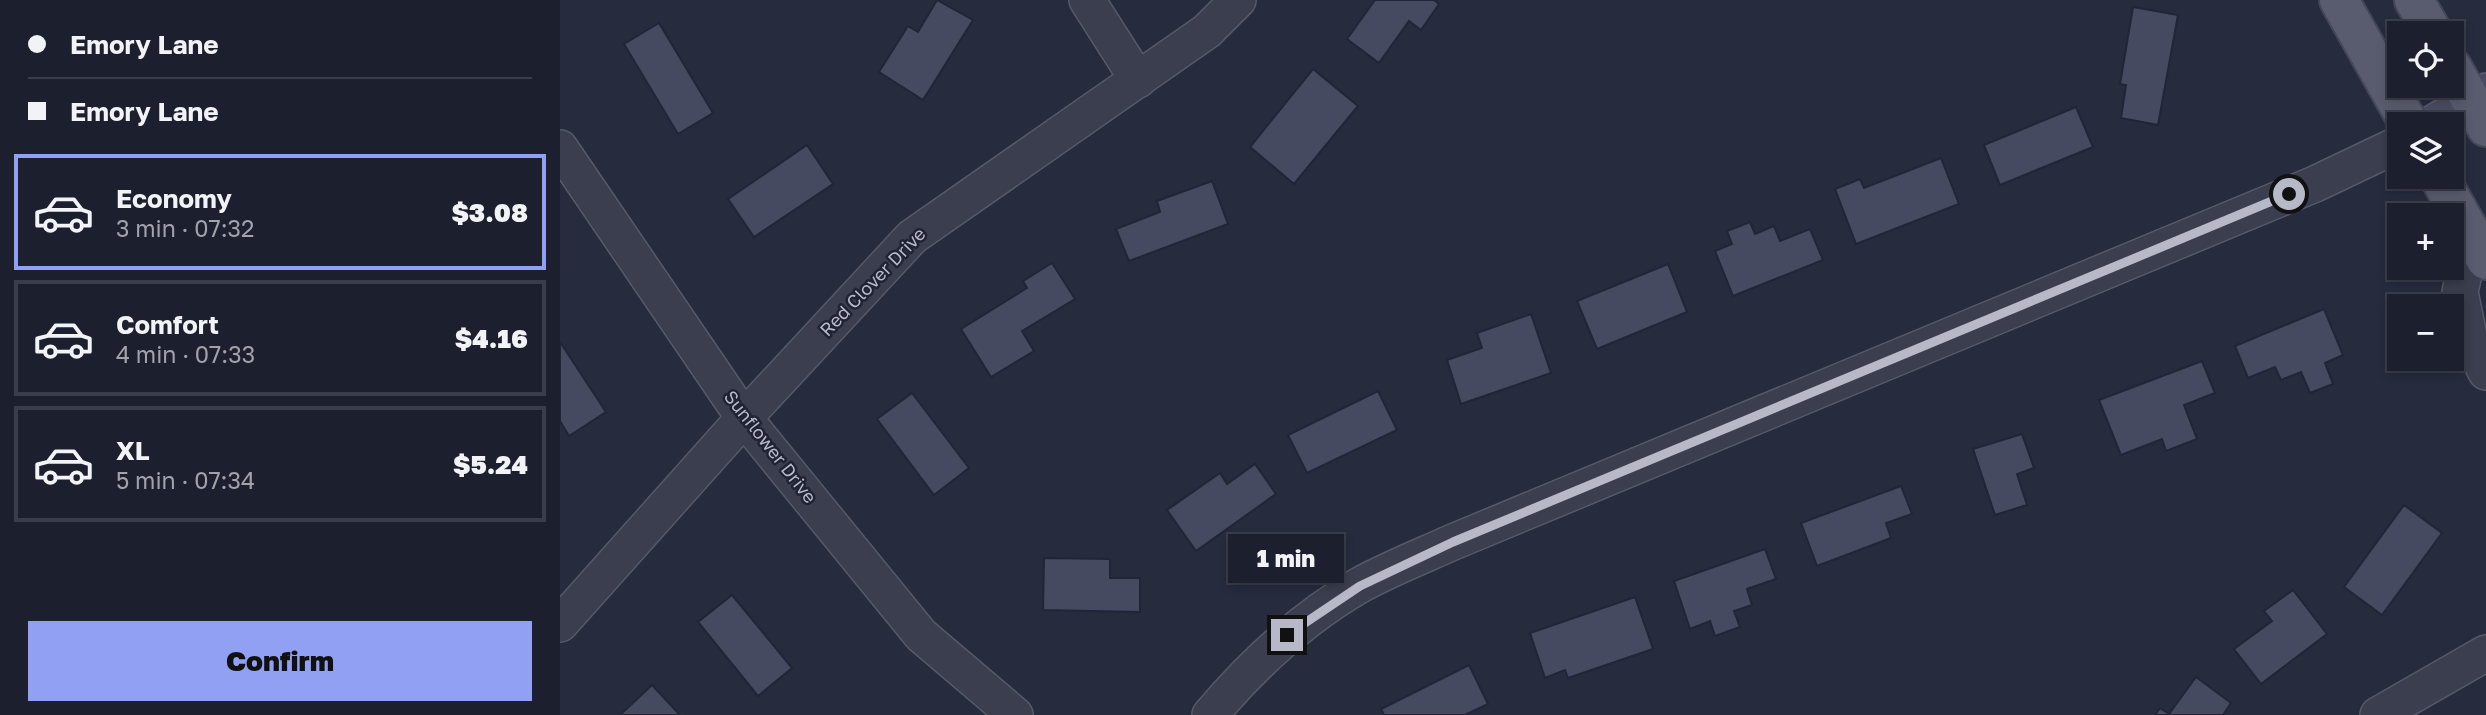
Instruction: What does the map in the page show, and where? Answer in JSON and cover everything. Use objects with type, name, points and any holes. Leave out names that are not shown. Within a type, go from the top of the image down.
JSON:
[{"type":"main road","points":[[2339,0],[2402,112]]},
{"type":"main road","points":[[2414,0],[2426,21]]},
{"type":"main road","points":[[2464,84],[2481,107],[2464,113]]},
{"type":"main road","points":[[2446,189],[2479,248]]},
{"type":"street","points":[[1087,0],[1138,80]]},
{"type":"street","name":"Red Clover Drive","points":[[560,624],[744,418],[912,237],[1207,32],[1238,0]]},
{"type":"street","name":"Sunflower Drive","points":[[560,148],[744,418],[921,635],[1015,715]]},
{"type":"street","points":[[1210,715],[1236,684],[1287,635],[1360,586],[1453,542],[2315,184],[2387,150]]},
{"type":"street","points":[[2479,248],[2460,292],[2470,341],[2486,372]]},
{"type":"street","points":[[2378,715],[2486,653]]},
{"type":"building","points":[[937,0],[973,20],[923,100],[879,72],[908,26],[918,32]]},
{"type":"building","points":[[1375,0],[1434,0],[1439,4],[1421,30],[1409,21],[1379,63],[1347,39]]},
{"type":"building","points":[[2133,7],[2178,15],[2158,125],[2121,118],[2126,85],[2120,84]]},
{"type":"building","points":[[659,23],[713,113],[678,134],[624,44]]},
{"type":"building","points":[[1313,69],[1358,106],[1294,184],[1250,147]]},
{"type":"building","points":[[2076,107],[2093,147],[2000,185],[1984,145]]},
{"type":"building","points":[[807,145],[833,184],[754,237],[728,199]]},
{"type":"building","points":[[1941,158],[1959,204],[1856,244],[1835,189],[1860,179],[1864,188]]},
{"type":"building","points":[[1212,181],[1228,224],[1129,261],[1116,229],[1160,212],[1157,201]]},
{"type":"building","points":[[1750,222],[1755,234],[1774,226],[1780,241],[1810,229],[1823,260],[1733,296],[1715,251],[1732,244],[1727,231]]},
{"type":"building","points":[[1052,263],[1075,299],[1022,331],[1034,351],[991,377],[961,329],[1027,288],[1023,281]]},
{"type":"building","points":[[1668,264],[1687,312],[1597,349],[1577,301]]},
{"type":"building","points":[[2324,309],[2343,355],[2325,363],[2333,384],[2310,393],[2301,372],[2281,380],[2275,367],[2248,378],[2235,346]]},
{"type":"building","points":[[1531,314],[1551,373],[1461,404],[1447,360],[1482,348],[1477,333]]},
{"type":"building","points":[[560,342],[606,412],[569,436],[560,421]]},
{"type":"building","points":[[2202,361],[2215,393],[2184,405],[2197,439],[2166,451],[2162,439],[2121,455],[2099,400]]},
{"type":"building","points":[[1378,391],[1397,430],[1307,473],[1288,435]]},
{"type":"building","points":[[912,393],[969,468],[934,495],[877,419]]},
{"type":"building","points":[[2022,434],[2034,468],[2017,474],[2027,505],[1995,515],[1973,449]]},
{"type":"building","points":[[1255,464],[1276,494],[1196,551],[1167,510],[1220,473],[1227,484]]},
{"type":"building","points":[[1901,486],[1912,514],[1886,523],[1891,538],[1817,566],[1801,523]]},
{"type":"building","points":[[2404,505],[2442,533],[2382,615],[2344,587]]},
{"type":"building","points":[[1765,549],[1776,579],[1747,589],[1752,605],[1734,611],[1740,627],[1715,636],[1710,621],[1690,629],[1674,581]]},
{"type":"building","points":[[1044,558],[1110,559],[1110,578],[1140,578],[1140,612],[1043,610]]},
{"type":"building","points":[[2293,590],[2327,634],[2261,684],[2234,649],[2272,621],[2264,611]]},
{"type":"building","points":[[732,595],[792,668],[758,696],[698,622]]},
{"type":"building","points":[[1635,597],[1653,649],[1568,678],[1565,670],[1545,678],[1530,633]]},
{"type":"building","points":[[1469,665],[1488,704],[1465,715],[1384,715],[1381,709]]},
{"type":"building","points":[[2196,677],[2231,703],[2223,715],[2155,715],[2160,708],[2169,714]]},
{"type":"building","points":[[652,685],[680,715],[620,715]]},
{"type":"route","points":[[1287,635],[1360,586],[1453,542],[2289,194]]}]
